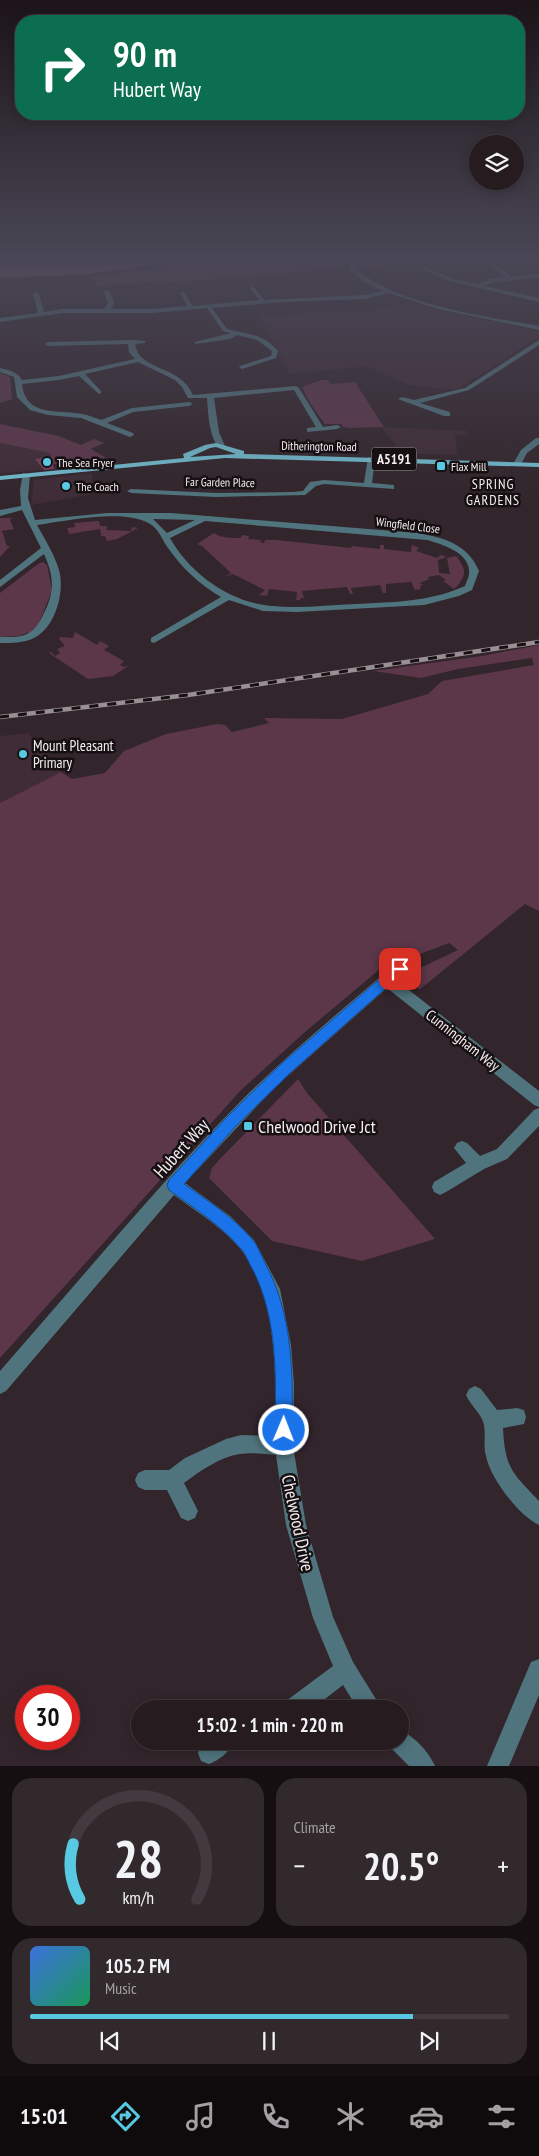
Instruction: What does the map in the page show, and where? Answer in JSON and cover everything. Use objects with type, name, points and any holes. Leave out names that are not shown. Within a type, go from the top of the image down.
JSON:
[{"type":"main road","name":"Ditherington Road","points":[[170,461],[202,449],[271,456],[517,464]]},
{"type":"main road","points":[[202,449],[200,454],[209,458]]},
{"type":"main road","name":"Ditherington Road","points":[[0,478],[209,458],[224,450]]},
{"type":"main road","name":"A5191","points":[[517,464],[539,465]]},
{"type":"street","points":[[197,343],[222,338]]},
{"type":"street","points":[[242,367],[274,357],[275,351],[268,342],[262,338]]},
{"type":"street","points":[[130,342],[131,350],[140,360],[183,382],[188,389],[189,401]]},
{"type":"street","points":[[48,344],[65,346],[143,342]]},
{"type":"street","points":[[414,403],[427,396],[454,394],[467,389],[539,342]]},
{"type":"street","points":[[20,382],[51,379],[140,360]]},
{"type":"street","points":[[0,370],[17,375],[20,382],[21,397],[31,407],[52,414],[88,418],[130,435]]},
{"type":"street","points":[[80,372],[97,390],[86,390]]},
{"type":"street","points":[[101,423],[132,410],[189,401],[210,400],[294,386],[321,429]]},
{"type":"street","points":[[402,399],[447,414]]},
{"type":"street","points":[[210,400],[215,432],[224,450]]},
{"type":"street","points":[[310,430],[337,427]]},
{"type":"street","points":[[202,449],[215,432]]},
{"type":"street","points":[[517,464],[524,452],[539,440]]},
{"type":"street","points":[[371,459],[368,485],[391,487]]},
{"type":"street","points":[[0,640],[18,640],[31,636],[40,630],[46,622],[58,592],[53,564],[26,508],[23,492],[26,475]]},
{"type":"street","name":"Far Garden Place","points":[[131,491],[236,496],[307,492],[311,485],[320,482],[368,485]]},
{"type":"street","points":[[148,492],[151,483]]},
{"type":"street","points":[[0,513],[26,508]]},
{"type":"street","name":"Wingfield Close","points":[[33,523],[78,517],[141,516],[211,520],[432,539],[456,548],[467,555],[474,571],[469,588],[457,594],[422,601],[298,609],[270,608],[248,604],[228,597],[199,577],[173,550],[161,528],[141,516]]},
{"type":"street","name":"Wingfield Close","points":[[166,537],[195,523],[211,520]]},
{"type":"street","points":[[0,584],[46,548]]},
{"type":"street","points":[[154,640],[228,597]]},
{"type":"street","name":"Hubert Way","points":[[0,1385],[231,1122],[274,1080],[412,958]]},
{"type":"street","name":"Cunningham Way","points":[[388,980],[539,1100]]},
{"type":"street","points":[[440,1187],[478,1164],[502,1154],[539,1115]]},
{"type":"street","points":[[462,1148],[478,1164]]},
{"type":"street","name":"Chelwood Drive","points":[[174,1185],[224,1222],[248,1246],[271,1289],[282,1345],[284,1446],[296,1525],[322,1618],[345,1670],[365,1700]]},
{"type":"street","points":[[475,1395],[494,1420],[495,1456],[509,1484],[539,1515]]},
{"type":"street","points":[[494,1420],[517,1417]]},
{"type":"street","points":[[145,1480],[172,1480],[192,1465],[226,1448],[240,1444],[284,1446]]},
{"type":"street","points":[[172,1480],[188,1511]]},
{"type":"street","points":[[308,1700],[345,1670]]},
{"type":"street","points":[[498,1766],[539,1670]]},
{"type":"street","points":[[409,1750],[424,1766]]},
{"type":"shaded area","points":[[272,338],[537,338],[456,390],[409,385],[367,366],[290,374]]},
{"type":"shaded area","points":[[0,373],[10,377],[12,399],[0,403]]},
{"type":"shaded area","points":[[322,380],[328,380],[331,384],[355,382],[384,427],[349,428],[343,427],[341,424],[325,424],[310,403],[302,387]]},
{"type":"shaded area","points":[[0,424],[59,436],[81,445],[94,439],[104,443],[91,449],[108,459],[86,463],[53,464],[50,453],[0,443]]},
{"type":"shaded area","points":[[382,427],[469,431],[466,435],[455,434],[457,455],[401,453]]},
{"type":"shaded area","points":[[0,443],[50,453],[53,464],[51,468],[0,474]]},
{"type":"shaded area","points":[[92,473],[93,494],[31,505],[34,480]]},
{"type":"shaded area","points":[[0,518],[12,518],[10,520],[14,529],[2,531],[7,546],[10,546],[0,557]]},
{"type":"shaded area","points":[[99,521],[100,526],[107,526],[106,530],[131,531],[132,527],[138,528],[117,539],[107,541],[105,536],[101,536],[100,529],[69,534],[67,528],[75,527],[74,523]]},
{"type":"shaded area","points":[[214,533],[230,538],[241,538],[242,535],[249,536],[248,539],[261,540],[260,542],[264,543],[265,540],[276,540],[351,548],[352,546],[380,549],[380,545],[384,545],[384,549],[411,552],[412,545],[419,548],[416,551],[437,558],[441,555],[447,557],[438,560],[439,573],[450,574],[447,558],[456,556],[464,569],[464,573],[461,581],[454,589],[443,581],[446,580],[439,575],[428,577],[429,579],[420,583],[423,585],[420,586],[421,589],[415,590],[411,582],[386,584],[386,593],[383,593],[380,585],[351,588],[353,594],[350,594],[347,587],[302,591],[304,598],[300,600],[296,600],[297,592],[269,589],[267,596],[259,595],[265,590],[233,574],[224,577],[231,573],[202,546],[197,544]]},
{"type":"shaded area","points":[[43,562],[47,565],[52,590],[39,624],[30,632],[18,636],[0,637],[0,593]]},
{"type":"shaded area","points":[[75,632],[97,645],[100,641],[109,646],[104,650],[124,661],[120,665],[124,667],[130,665],[113,676],[88,679],[49,653],[51,652],[55,656],[60,653],[57,649],[65,646],[59,639],[60,637],[73,638]]},
{"type":"shaded area","points":[[539,645],[539,911],[525,904],[419,990],[415,976],[420,968],[458,950],[449,943],[417,955],[405,948],[305,1032],[241,1090],[0,1358],[0,803],[61,772],[72,779],[105,773],[124,751],[166,734],[217,724],[225,725],[232,732],[269,723],[264,718],[342,719],[428,694],[442,681],[534,665],[532,658],[458,669],[421,678],[373,671],[482,656]]},
{"type":"shaded area","name":"Mount Pleasant Primary","points":[[28,733],[61,772],[0,803],[0,736]]},
{"type":"shaded area","points":[[298,1079],[307,1093],[435,1239],[362,1261],[272,1241],[209,1178],[212,1168],[219,1160]]},
{"type":"building","points":[[51,457],[54,469],[44,470],[35,459]]},
{"type":"railway","points":[[0,717],[188,695],[539,642]]},
{"type":"place","name":"The Sea Fryer","points":[[47,462]]},
{"type":"place","name":"Flax Mill","points":[[441,466]]},
{"type":"place","name":"The Coach","points":[[66,486]]},
{"type":"place","name":"Mount Pleasant Primary","points":[[23,754]]},
{"type":"place","name":"Chelwood Drive Jct","points":[[248,1126]]},
{"type":"district","name":"SPRING GARDENS","points":[[493,492]]},
{"type":"route","points":[[284,1430],[282,1345],[271,1289],[248,1246],[224,1222],[174,1185],[212,1142],[285,1068],[400,969]]}]
